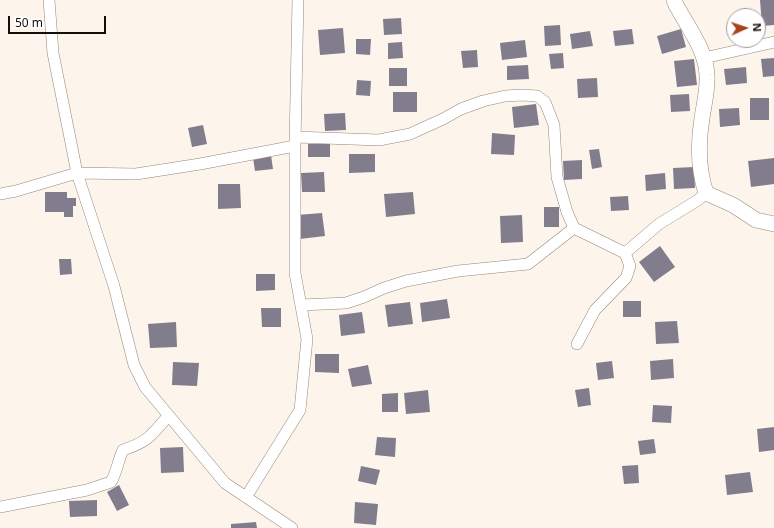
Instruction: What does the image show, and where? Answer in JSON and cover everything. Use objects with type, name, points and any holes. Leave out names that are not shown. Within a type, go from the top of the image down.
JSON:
[{"type":"main road","points":[[674,0],[704,58],[707,75],[699,152],[701,178],[706,193],[733,205],[756,220],[774,224]]},
{"type":"street","points":[[49,0],[53,53],[77,174],[114,286],[134,365],[145,387],[225,483],[292,528]]},
{"type":"street","points":[[246,497],[300,410],[307,339],[295,273],[295,141],[298,0]]},
{"type":"street","points":[[704,58],[774,42]]},
{"type":"street","points":[[0,194],[77,174],[136,174],[200,164],[295,141],[379,140],[410,134],[461,109],[483,101],[505,96],[537,96],[546,102],[554,125],[557,177],[567,212],[574,228],[625,253],[630,266],[626,278],[595,310],[577,344]]},
{"type":"street","points":[[625,253],[659,224],[698,200],[706,193]]},
{"type":"street","points":[[301,305],[346,303],[406,281],[458,271],[528,264],[574,228]]},
{"type":"street","points":[[0,507],[87,490],[111,482],[116,473],[118,461],[123,450],[138,445],[150,438],[168,416]]},
{"type":"building","points":[[760,0],[774,0],[774,25],[766,26],[766,8],[761,8]]},
{"type":"building","points":[[401,18],[402,34],[384,35],[383,19]]},
{"type":"building","points":[[560,25],[561,45],[545,46],[544,26]]},
{"type":"building","points":[[343,28],[345,53],[320,55],[318,30]]},
{"type":"building","points":[[632,29],[634,44],[615,46],[613,31]]},
{"type":"building","points":[[681,29],[686,47],[662,54],[657,36]]},
{"type":"building","points":[[590,31],[593,46],[572,49],[570,34]]},
{"type":"building","points":[[356,39],[371,39],[370,55],[356,54]]},
{"type":"building","points":[[525,40],[527,57],[502,60],[500,43]]},
{"type":"building","points":[[402,42],[403,58],[388,59],[388,43]]},
{"type":"building","points":[[477,50],[478,67],[463,68],[461,51]]},
{"type":"building","points":[[563,53],[564,68],[551,69],[549,54]]},
{"type":"building","points":[[774,58],[774,76],[763,77],[761,59]]},
{"type":"building","points":[[694,59],[697,85],[677,87],[674,61]]},
{"type":"building","points":[[528,65],[529,79],[507,80],[507,66]]},
{"type":"building","points":[[746,67],[747,83],[726,85],[724,69]]},
{"type":"building","points":[[389,68],[407,68],[407,86],[389,86]]},
{"type":"building","points":[[597,78],[598,97],[578,98],[577,79]]},
{"type":"building","points":[[357,80],[371,81],[370,96],[356,95]]},
{"type":"building","points":[[393,92],[417,92],[417,112],[393,112]]},
{"type":"building","points":[[689,94],[690,111],[671,112],[670,95]]},
{"type":"building","points":[[750,98],[769,98],[769,120],[750,120]]},
{"type":"building","points":[[536,104],[539,125],[514,128],[512,107]]},
{"type":"building","points":[[739,108],[740,125],[720,127],[719,109]]},
{"type":"building","points":[[345,113],[346,130],[325,131],[324,114]]},
{"type":"building","points":[[203,125],[207,144],[192,147],[188,128]]},
{"type":"building","points":[[492,133],[515,135],[514,155],[491,154]]},
{"type":"building","points":[[308,144],[330,144],[330,157],[308,157]]},
{"type":"building","points":[[599,149],[602,167],[592,169],[589,150]]},
{"type":"building","points":[[349,154],[375,154],[375,172],[349,173]]},
{"type":"building","points":[[271,155],[273,169],[255,171],[253,158]]},
{"type":"building","points":[[774,158],[774,184],[751,187],[748,161]]},
{"type":"building","points":[[582,160],[582,179],[564,180],[563,161]]},
{"type":"building","points":[[694,167],[695,188],[674,189],[673,168]]},
{"type":"building","points":[[324,172],[325,192],[302,192],[301,173]]},
{"type":"building","points":[[665,173],[666,189],[646,191],[645,175]]},
{"type":"building","points":[[218,184],[240,184],[241,208],[218,209]]},
{"type":"building","points":[[45,192],[67,192],[67,198],[76,198],[76,206],[73,206],[73,217],[64,217],[64,212],[45,212]]},
{"type":"building","points":[[413,192],[415,214],[386,217],[384,194]]},
{"type":"building","points":[[628,196],[629,210],[611,211],[610,197]]},
{"type":"building","points":[[544,207],[559,207],[559,227],[544,227]]},
{"type":"building","points":[[322,213],[325,236],[300,239],[297,215]]},
{"type":"building","points":[[522,215],[523,242],[501,243],[500,216]]},
{"type":"building","points":[[660,246],[675,267],[654,282],[639,262]]},
{"type":"building","points":[[59,259],[71,259],[72,274],[60,275]]},
{"type":"building","points":[[256,274],[275,274],[275,290],[256,291]]},
{"type":"building","points":[[447,299],[450,318],[422,322],[420,303]]},
{"type":"building","points":[[623,301],[641,301],[641,317],[623,317]]},
{"type":"building","points":[[410,302],[413,324],[388,327],[385,305]]},
{"type":"building","points":[[261,308],[281,308],[281,327],[262,327]]},
{"type":"building","points":[[362,312],[365,333],[341,336],[339,315]]},
{"type":"building","points":[[677,321],[679,343],[656,344],[655,322]]},
{"type":"building","points":[[176,322],[177,347],[150,348],[148,324]]},
{"type":"building","points":[[315,354],[339,354],[339,373],[315,372]]},
{"type":"building","points":[[673,359],[674,378],[651,380],[650,361]]},
{"type":"building","points":[[612,361],[614,378],[598,380],[596,363]]},
{"type":"building","points":[[173,362],[199,363],[197,386],[172,385]]},
{"type":"building","points":[[368,365],[372,384],[352,387],[348,369]]},
{"type":"building","points":[[589,388],[591,405],[578,407],[575,390]]},
{"type":"building","points":[[428,390],[430,412],[406,414],[404,393]]},
{"type":"building","points":[[398,393],[398,412],[382,412],[382,394]]},
{"type":"building","points":[[653,405],[672,406],[671,423],[652,422]]},
{"type":"building","points":[[774,427],[774,450],[759,452],[757,429]]},
{"type":"building","points":[[377,437],[396,438],[395,457],[375,455]]},
{"type":"building","points":[[654,439],[656,453],[640,455],[638,441]]},
{"type":"building","points":[[183,447],[184,472],[161,473],[160,448]]},
{"type":"building","points":[[638,465],[639,483],[624,484],[622,466]]},
{"type":"building","points":[[361,466],[380,470],[376,485],[358,481]]},
{"type":"building","points":[[750,472],[753,492],[727,495],[725,475]]},
{"type":"building","points":[[119,485],[129,505],[117,511],[107,492]]},
{"type":"building","points":[[97,500],[97,516],[70,517],[69,501]]},
{"type":"building","points":[[355,502],[378,504],[376,525],[354,523]]},
{"type":"building","points":[[256,522],[257,528],[231,528],[231,524]]}]
